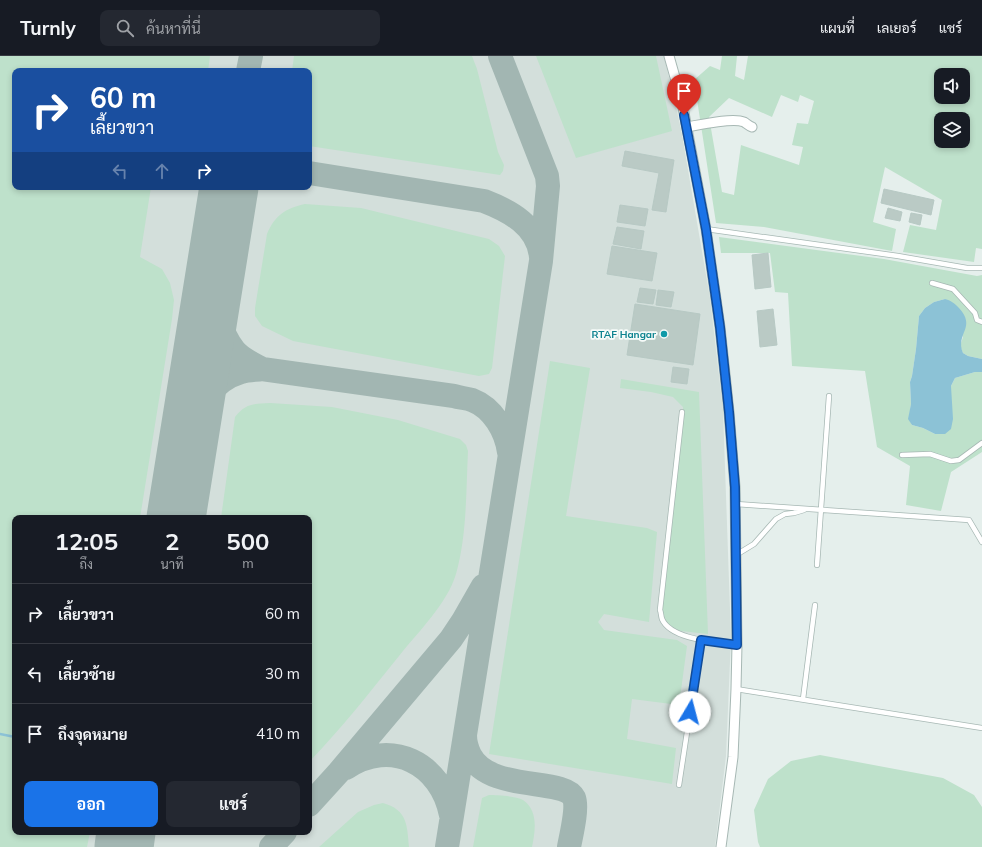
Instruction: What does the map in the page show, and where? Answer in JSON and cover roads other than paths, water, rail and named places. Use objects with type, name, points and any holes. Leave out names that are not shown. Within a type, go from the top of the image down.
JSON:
[{"type":"street","points":[[669,56],[682,102],[706,229],[720,327],[729,412],[736,504],[736,689],[733,757],[721,847]]},
{"type":"street","points":[[687,127],[725,121],[744,122],[752,127]]},
{"type":"lane","points":[[706,229],[898,256],[967,268],[982,268]]},
{"type":"lane","points":[[932,283],[953,289],[975,313],[977,320],[982,322]]},
{"type":"lane","points":[[817,565],[829,396]]},
{"type":"lane","points":[[682,412],[660,610],[662,620],[670,629],[691,639],[737,645]]},
{"type":"lane","points":[[902,455],[930,454],[951,461],[958,460],[982,444]]},
{"type":"lane","points":[[736,504],[969,520],[982,542]]},
{"type":"lane","points":[[736,555],[754,544],[776,519],[785,514],[807,509]]},
{"type":"lane","points":[[803,700],[815,605]]},
{"type":"lane","points":[[679,785],[701,640]]},
{"type":"lane","points":[[736,689],[982,728]]},
{"type":"water","points":[[945,299],[954,303],[964,315],[966,326],[961,346],[963,353],[968,356],[982,359],[982,372],[975,372],[955,378],[951,386],[953,419],[951,429],[945,434],[935,434],[923,428],[912,425],[908,419],[911,404],[910,382],[916,349],[919,316],[925,308],[934,302]]},
{"type":"waterway","points":[[0,734],[12,736]]},
{"type":"place","name":"RTAF Hangar","points":[[664,334]]}]
